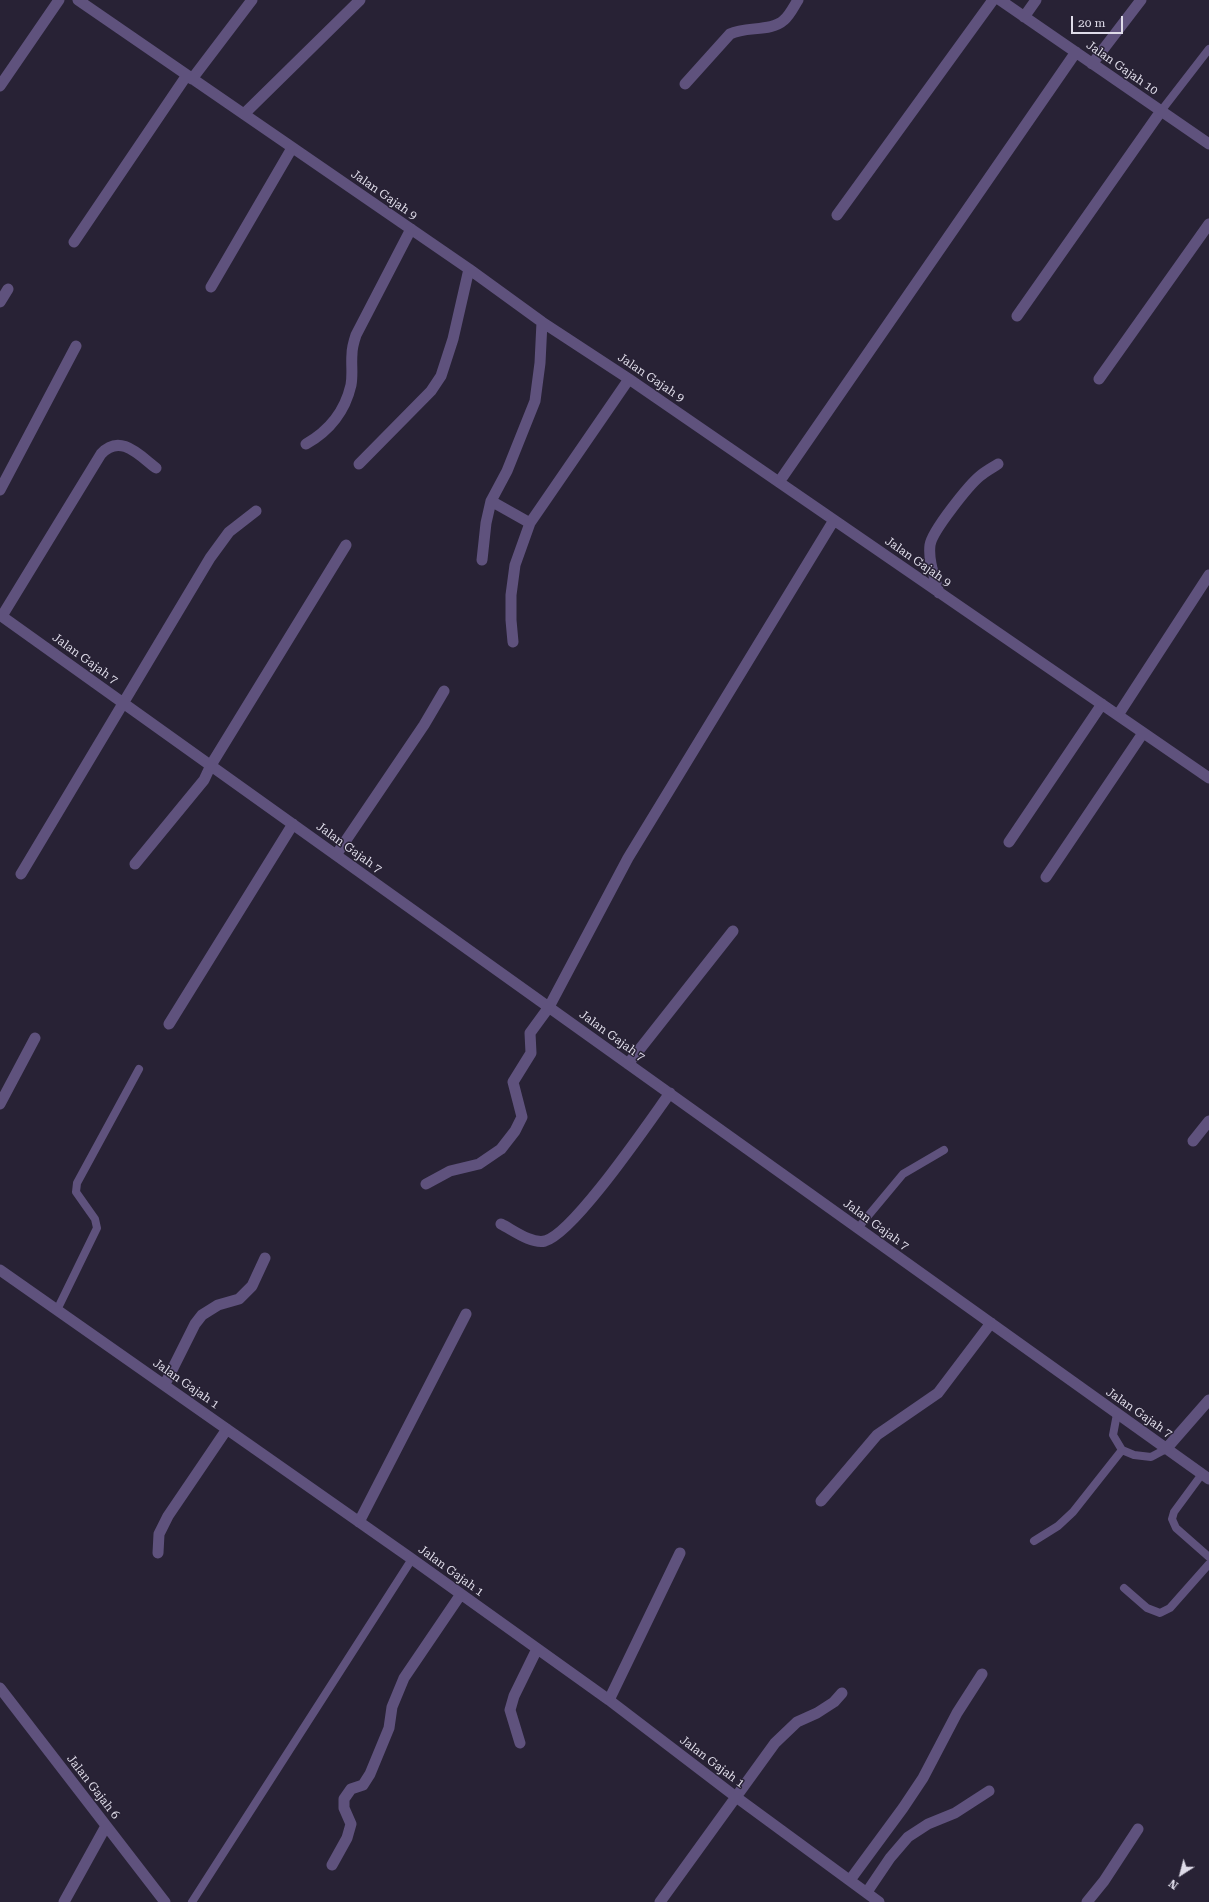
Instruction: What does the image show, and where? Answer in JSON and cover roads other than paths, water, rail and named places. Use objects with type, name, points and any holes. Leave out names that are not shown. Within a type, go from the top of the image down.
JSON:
[{"type":"street","points":[[0,86],[59,0]]},
{"type":"street","name":"Jalan Gajah 9","points":[[78,0],[469,269],[542,322],[629,379],[1209,778]]},
{"type":"street","points":[[74,242],[189,77],[252,0]]},
{"type":"street","points":[[244,114],[360,0]]},
{"type":"street","points":[[685,84],[730,34],[781,23],[798,0]]},
{"type":"street","points":[[838,215],[993,0]]},
{"type":"street","name":"Jalan Gajah 10","points":[[1000,0],[1209,144]]},
{"type":"street","points":[[1024,17],[1036,0]]},
{"type":"street","points":[[1092,64],[1142,0]]},
{"type":"street","points":[[778,482],[1076,52]]},
{"type":"street","points":[[1017,316],[1161,111]]},
{"type":"street","points":[[211,288],[292,148]]},
{"type":"street","points":[[1099,379],[1209,224]]},
{"type":"street","points":[[306,444],[322,435],[346,402],[351,384],[352,354],[356,336],[411,230]]},
{"type":"street","points":[[359,464],[431,391],[441,376],[453,339],[469,269]]},
{"type":"street","points":[[0,302],[8,289]]},
{"type":"street","points":[[482,560],[486,523],[491,501],[507,471],[535,401],[540,363],[542,322]]},
{"type":"street","points":[[0,490],[76,346]]},
{"type":"street","points":[[513,642],[511,602],[516,565],[530,523],[629,379]]},
{"type":"street","points":[[1,616],[106,448],[114,445],[123,445],[156,468]]},
{"type":"street","points":[[939,592],[931,566],[930,544],[937,529],[970,487],[980,476],[998,464]]},
{"type":"street","points":[[491,501],[530,523]]},
{"type":"street","points":[[21,874],[122,702],[210,558],[229,532],[256,510]]},
{"type":"street","points":[[426,1184],[450,1171],[479,1164],[501,1150],[515,1131],[522,1117],[513,1082],[531,1053],[530,1033],[549,1007],[628,858],[834,520]]},
{"type":"street","points":[[135,864],[204,780],[211,765],[346,545]]},
{"type":"street","points":[[1118,715],[1209,575]]},
{"type":"street","name":"Jalan Gajah 7","points":[[1,616],[1206,1477]]},
{"type":"street","points":[[336,855],[424,725],[444,691]]},
{"type":"street","points":[[1008,842],[1102,704]]},
{"type":"street","points":[[1046,877],[1143,733]]},
{"type":"street","points":[[169,1024],[293,824]]},
{"type":"street","points":[[628,1064],[733,931]]},
{"type":"street","points":[[0,1104],[34,1038]]},
{"type":"street","points":[[501,1224],[535,1242],[546,1241],[571,1223],[626,1154],[670,1094]]},
{"type":"street","points":[[1193,1140],[1209,1121]]},
{"type":"street","points":[[165,1384],[195,1324],[202,1315],[218,1305],[239,1299],[252,1286],[265,1258]]},
{"type":"street","name":"Jalan Gajah 1","points":[[0,1270],[165,1384],[609,1700],[736,1797],[879,1902]]},
{"type":"street","points":[[359,1522],[466,1314]]},
{"type":"street","points":[[821,1501],[877,1435],[938,1393],[991,1323]]},
{"type":"street","points":[[1166,1448],[1209,1400]]},
{"type":"street","points":[[158,1553],[159,1534],[168,1516],[227,1429]]},
{"type":"street","points":[[609,1700],[680,1554]]},
{"type":"street","points":[[332,1865],[347,1838],[351,1824],[344,1808],[344,1799],[351,1789],[363,1785],[370,1774],[389,1728],[392,1706],[404,1678],[461,1594]]},
{"type":"street","points":[[520,1743],[510,1710],[514,1696],[537,1649]]},
{"type":"street","points":[[850,1880],[923,1778],[957,1713],[982,1674]]},
{"type":"street","name":"Jalan Gajah 6","points":[[0,1688],[165,1902]]},
{"type":"street","points":[[660,1902],[785,1732],[797,1722],[834,1702],[842,1693]]},
{"type":"street","points":[[867,1892],[890,1858],[908,1837],[928,1824],[955,1813],[989,1791]]},
{"type":"street","points":[[64,1902],[106,1826]]},
{"type":"street","points":[[1087,1902],[1104,1881],[1138,1830]]},
{"type":"lane","points":[[1161,111],[1209,49]]},
{"type":"lane","points":[[57,1310],[97,1228],[95,1219],[78,1196],[76,1187],[139,1069]]},
{"type":"lane","points":[[858,1228],[903,1174],[944,1150]]},
{"type":"lane","points":[[1118,1414],[1113,1435],[1122,1450],[1134,1455],[1151,1457],[1166,1448]]},
{"type":"lane","points":[[1034,1541],[1058,1526],[1073,1512],[1122,1450]]},
{"type":"lane","points":[[1206,1477],[1174,1512],[1172,1519],[1176,1528],[1209,1557]]},
{"type":"lane","points":[[192,1902],[412,1559]]},
{"type":"lane","points":[[1124,1588],[1147,1608],[1160,1613],[1170,1608],[1209,1564]]}]
